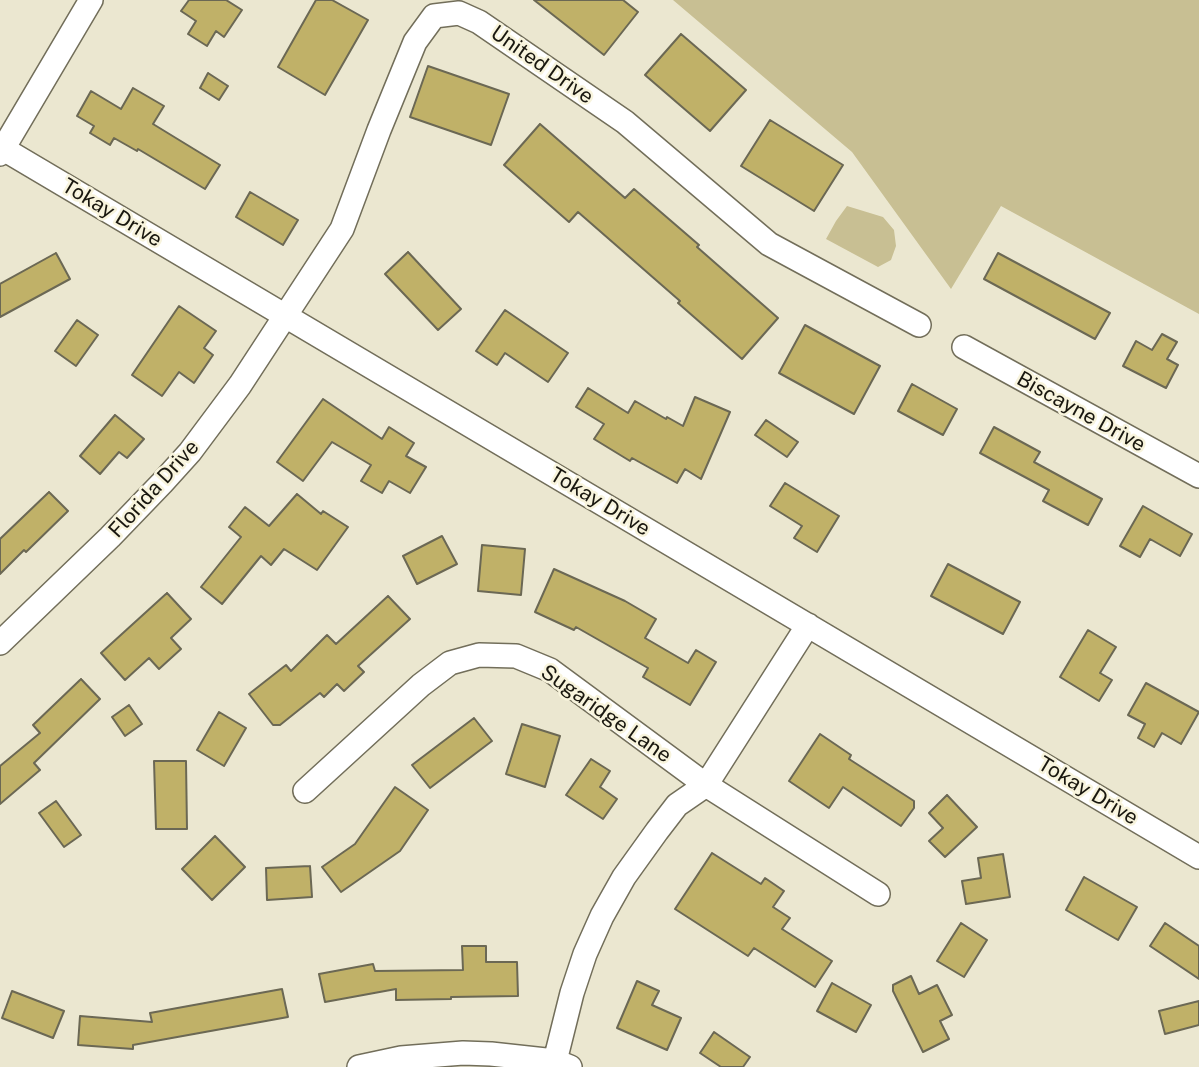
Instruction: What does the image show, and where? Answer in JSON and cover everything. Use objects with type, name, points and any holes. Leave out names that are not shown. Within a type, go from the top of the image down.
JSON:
[{"type":"street","points":[[1,150],[91,0]]},
{"type":"street","name":"United Drive","points":[[285,316],[342,229],[415,42],[434,16],[459,13],[479,22],[625,122],[769,244],[919,325]]},
{"type":"street","name":"Tokay Drive","points":[[1,150],[1199,857]]},
{"type":"street","name":"Florida Drive","points":[[0,643],[110,537],[190,452],[240,385],[285,316]]},
{"type":"street","name":"Biscayne Drive","points":[[964,347],[1199,476]]},
{"type":"street","points":[[359,1067],[401,1058],[463,1053],[563,1064],[572,993],[602,916],[624,877],[677,805],[706,785],[808,625]]},
{"type":"street","name":"Sugaridge Lane","points":[[305,791],[421,685],[450,663],[479,655],[516,656],[550,670],[706,785],[878,894]]},
{"type":"shaded area","points":[[673,0],[1199,0],[1199,314],[1001,206],[951,289],[852,152]]},
{"type":"shaded area","points":[[847,206],[883,217],[894,230],[896,246],[891,260],[878,267],[826,239]]},
{"type":"building","points":[[189,0],[226,0],[242,10],[224,37],[216,31],[207,46],[188,34],[196,21],[181,11]]},
{"type":"building","points":[[316,0],[332,0],[368,20],[325,95],[278,67]]},
{"type":"building","points":[[534,0],[623,0],[638,12],[604,55]]},
{"type":"building","points":[[681,34],[746,90],[710,131],[645,75]]},
{"type":"building","points":[[428,66],[509,94],[491,145],[410,117]]},
{"type":"building","points":[[208,73],[228,86],[219,100],[200,88]]},
{"type":"building","points":[[133,88],[164,106],[153,124],[220,165],[205,189],[138,149],[137,151],[114,138],[110,145],[90,133],[94,126],[77,116],[91,91],[121,109]]},
{"type":"building","points":[[770,120],[843,165],[814,211],[741,166]]},
{"type":"building","points":[[540,124],[625,198],[634,189],[778,318],[742,359],[578,212],[569,222],[504,165]]},
{"type":"building","points":[[250,192],[298,220],[283,245],[236,217]]},
{"type":"building","points":[[408,252],[461,309],[438,330],[385,274]]},
{"type":"building","points":[[56,253],[70,279],[0,317],[0,284]]},
{"type":"building","points":[[998,253],[1110,313],[1095,339],[984,279]]},
{"type":"building","points":[[179,306],[216,331],[204,348],[213,355],[194,383],[179,372],[162,396],[132,375]]},
{"type":"building","points":[[505,310],[568,353],[548,382],[505,353],[497,365],[476,351]]},
{"type":"building","points":[[77,320],[98,335],[76,366],[55,351]]},
{"type":"building","points":[[805,325],[880,366],[854,414],[779,373]]},
{"type":"building","points":[[1162,334],[1177,342],[1167,359],[1178,365],[1166,388],[1123,366],[1136,341],[1152,350]]},
{"type":"building","points":[[912,384],[957,409],[943,435],[898,411]]},
{"type":"building","points":[[588,388],[628,413],[635,401],[683,426],[695,397],[730,412],[701,479],[685,469],[677,483],[632,458],[630,461],[594,439],[604,424],[576,407]]},
{"type":"building","points":[[323,399],[382,439],[389,427],[414,443],[406,456],[426,467],[410,493],[389,481],[382,493],[361,481],[371,465],[332,442],[303,481],[277,462]]},
{"type":"building","points":[[115,415],[144,439],[127,458],[119,452],[100,474],[80,456]]},
{"type":"building","points":[[766,420],[798,442],[787,457],[755,435]]},
{"type":"building","points":[[994,427],[1040,452],[1034,462],[1102,499],[1088,525],[1043,501],[1049,490],[980,453]]},
{"type":"building","points":[[785,483],[839,516],[817,552],[794,538],[802,526],[770,506]]},
{"type":"building","points":[[49,492],[68,511],[0,574],[0,539]]},
{"type":"building","points":[[297,494],[321,514],[323,511],[348,527],[317,570],[284,549],[271,565],[261,556],[222,604],[201,587],[241,537],[229,527],[245,507],[269,526]]},
{"type":"building","points":[[1143,506],[1192,534],[1180,556],[1150,539],[1140,557],[1120,546]]},
{"type":"building","points":[[442,536],[457,564],[417,584],[403,556]]},
{"type":"building","points":[[482,545],[525,549],[521,595],[478,591]]},
{"type":"building","points":[[948,564],[1020,602],[1003,634],[931,596]]},
{"type":"building","points":[[554,569],[625,601],[656,619],[645,638],[688,663],[696,650],[716,662],[690,705],[643,677],[648,668],[576,627],[574,630],[535,612]]},
{"type":"building","points":[[167,593],[191,619],[171,638],[181,649],[159,669],[149,658],[125,680],[101,653]]},
{"type":"building","points":[[388,596],[410,619],[358,666],[364,672],[344,691],[337,684],[324,697],[320,693],[280,725],[273,725],[249,694],[286,665],[291,671],[327,635],[336,644]]},
{"type":"building","points":[[1088,630],[1116,647],[1100,673],[1112,680],[1099,701],[1060,677]]},
{"type":"building","points":[[81,679],[100,699],[34,763],[40,770],[0,804],[0,766],[40,733],[33,725]]},
{"type":"building","points":[[1146,683],[1199,712],[1181,744],[1162,733],[1154,747],[1138,738],[1145,724],[1128,715]]},
{"type":"building","points":[[129,705],[142,724],[125,736],[112,717]]},
{"type":"building","points":[[219,712],[246,728],[224,766],[197,750]]},
{"type":"building","points":[[474,718],[492,741],[430,788],[412,765]]},
{"type":"building","points":[[522,724],[560,736],[545,787],[506,774]]},
{"type":"building","points":[[820,734],[851,755],[849,759],[914,801],[914,808],[901,826],[843,787],[829,808],[789,781]]},
{"type":"building","points":[[591,759],[610,771],[600,787],[617,799],[603,819],[566,795]]},
{"type":"building","points":[[154,761],[186,761],[187,829],[156,829]]},
{"type":"building","points":[[395,787],[428,810],[400,851],[341,892],[322,867],[355,844]]},
{"type":"building","points":[[947,795],[977,827],[945,857],[929,841],[943,828],[929,813]]},
{"type":"building","points":[[56,801],[81,835],[64,847],[39,813]]},
{"type":"building","points":[[215,836],[245,867],[212,900],[182,869]]},
{"type":"building","points":[[712,853],[761,884],[765,878],[784,891],[773,907],[790,918],[782,929],[832,961],[815,987],[754,948],[748,956],[675,909]]},
{"type":"building","points":[[1003,854],[1010,897],[966,904],[962,881],[981,878],[978,858]]},
{"type":"building","points":[[310,866],[312,897],[267,900],[266,868]]},
{"type":"building","points":[[1084,877],[1137,907],[1118,940],[1066,910]]},
{"type":"building","points":[[961,923],[987,940],[964,977],[937,961]]},
{"type":"building","points":[[1165,923],[1199,946],[1199,979],[1150,946]]},
{"type":"building","points":[[462,946],[486,946],[486,962],[517,962],[518,996],[396,1000],[396,989],[325,1002],[319,974],[373,964],[375,971],[463,970]]},
{"type":"building","points":[[911,976],[919,994],[937,985],[952,1015],[940,1021],[949,1039],[923,1052],[893,991],[893,985]]},
{"type":"building","points":[[637,981],[659,991],[652,1005],[681,1018],[667,1050],[617,1028]]},
{"type":"building","points":[[832,983],[871,1005],[856,1032],[817,1011]]},
{"type":"building","points":[[282,989],[288,1017],[133,1045],[133,1049],[78,1045],[80,1016],[152,1022],[150,1013]]},
{"type":"building","points":[[12,991],[64,1011],[53,1038],[2,1018]]},
{"type":"building","points":[[1199,1001],[1199,1025],[1165,1034],[1159,1011]]},
{"type":"building","points":[[714,1032],[750,1057],[743,1067],[721,1067],[700,1053]]}]
